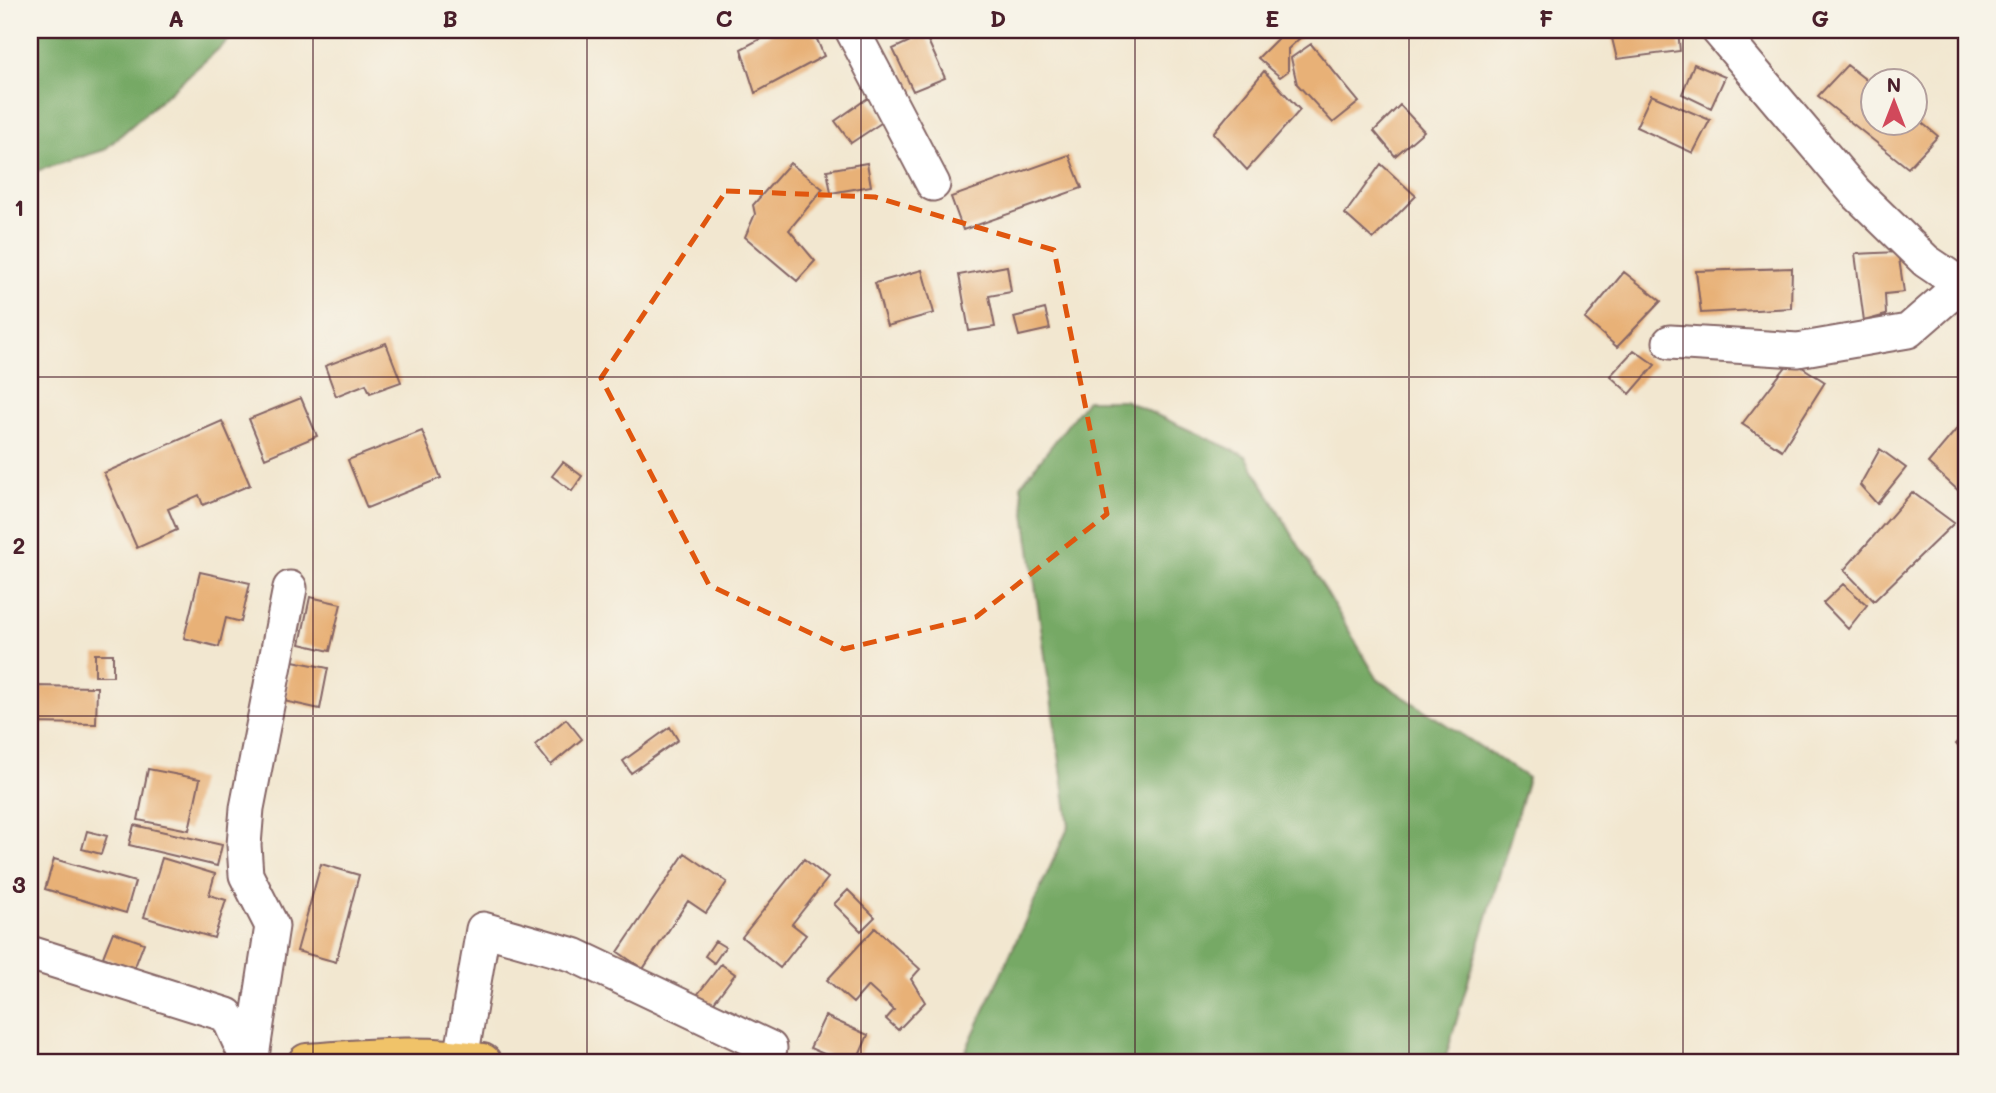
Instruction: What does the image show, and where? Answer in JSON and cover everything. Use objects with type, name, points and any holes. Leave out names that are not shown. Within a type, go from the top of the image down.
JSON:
[{"type":"main road","points":[[307,1063],[377,1058],[471,1061]]},
{"type":"street","points":[[852,30],[933,184]]},
{"type":"street","points":[[1670,342],[1798,350],[1908,331],[1964,286],[1926,261],[1855,192],[1718,30]]},
{"type":"street","points":[[250,1063],[272,926],[246,875],[244,845],[247,808],[290,588]]},
{"type":"street","points":[[471,1061],[484,929],[574,955],[770,1048]]},
{"type":"street","points":[[30,953],[227,1015],[250,1063]]},
{"type":"highlighted area","points":[[726,191],[875,197],[1054,250],[1107,514],[976,617],[844,649],[709,585],[601,378]]},
{"type":"green space","points":[[30,30],[240,30],[104,150],[30,173]]},
{"type":"green space","points":[[1087,400],[1124,400],[1246,456],[1378,680],[1528,778],[1444,1063],[960,1063],[1069,826],[1021,485]]},
{"type":"building","points":[[777,30],[813,30],[824,56],[755,93],[741,49]]},
{"type":"building","points":[[1286,30],[1296,30],[1302,36],[1288,49],[1288,71],[1280,77],[1258,58]]},
{"type":"building","points":[[1610,30],[1678,30],[1680,51],[1617,59]]},
{"type":"building","points":[[925,34],[945,78],[913,91],[893,49]]},
{"type":"building","points":[[1311,44],[1359,102],[1333,123],[1297,84],[1291,58]]},
{"type":"building","points":[[1694,64],[1725,77],[1711,108],[1682,94]]},
{"type":"building","points":[[1847,65],[1860,75],[1860,130],[1818,96]]},
{"type":"building","points":[[1264,71],[1300,110],[1247,170],[1213,133]]},
{"type":"building","points":[[1651,95],[1710,120],[1693,153],[1636,127]]},
{"type":"building","points":[[868,98],[884,121],[851,143],[835,121]]},
{"type":"building","points":[[1400,105],[1424,131],[1395,156],[1374,131]]},
{"type":"building","points":[[1930,129],[1938,136],[1908,168],[1868,136],[1930,136]]},
{"type":"building","points":[[1069,155],[1082,188],[963,230],[951,197]]},
{"type":"building","points":[[790,163],[823,189],[789,230],[815,261],[797,281],[745,237],[755,214],[753,205]]},
{"type":"building","points":[[867,163],[871,186],[831,193],[827,170]]},
{"type":"building","points":[[1381,164],[1416,196],[1373,239],[1345,214]]},
{"type":"building","points":[[1898,252],[1904,292],[1885,294],[1886,315],[1864,321],[1855,254]]},
{"type":"building","points":[[1007,266],[1011,292],[989,296],[995,327],[969,331],[959,275]]},
{"type":"building","points":[[1792,268],[1791,308],[1701,313],[1696,271]]},
{"type":"building","points":[[922,270],[934,313],[887,326],[875,283]]},
{"type":"building","points":[[1624,272],[1661,301],[1617,347],[1585,319]]},
{"type":"building","points":[[1045,309],[1050,329],[1019,336],[1014,317]]},
{"type":"building","points":[[386,343],[401,382],[370,393],[366,384],[336,396],[325,366]]},
{"type":"building","points":[[1634,350],[1655,365],[1630,394],[1610,376]]},
{"type":"building","points":[[1791,360],[1825,382],[1782,450],[1742,424]]},
{"type":"building","points":[[301,398],[317,436],[265,458],[249,419]]},
{"type":"building","points":[[222,421],[250,485],[203,505],[199,495],[168,509],[177,530],[137,548],[104,473]]},
{"type":"building","points":[[1960,425],[1966,432],[1966,487],[1961,493],[1928,463]]},
{"type":"building","points":[[422,431],[441,478],[367,508],[348,460]]},
{"type":"building","points":[[1880,449],[1906,468],[1877,504],[1860,485]]},
{"type":"building","points":[[563,462],[582,476],[572,491],[552,476]]},
{"type":"building","points":[[1912,492],[1954,523],[1874,601],[1844,570]]},
{"type":"building","points":[[200,572],[250,583],[241,622],[226,618],[219,647],[184,638]]},
{"type":"building","points":[[1843,584],[1867,605],[1848,629],[1823,603]]},
{"type":"building","points":[[310,597],[341,604],[330,651],[300,644]]},
{"type":"building","points":[[95,654],[113,654],[113,676],[95,676]]},
{"type":"building","points":[[293,661],[328,668],[320,709],[284,701]]},
{"type":"building","points":[[30,686],[97,687],[96,724],[30,723]]},
{"type":"building","points":[[566,719],[582,739],[551,765],[535,745]]},
{"type":"building","points":[[670,727],[678,740],[631,773],[623,761]]},
{"type":"building","points":[[1966,734],[1966,755],[1956,744]]},
{"type":"building","points":[[148,769],[200,779],[189,830],[138,820]]},
{"type":"building","points":[[134,825],[222,845],[217,866],[129,845]]},
{"type":"building","points":[[87,831],[107,836],[101,854],[82,849]]},
{"type":"building","points":[[685,853],[727,882],[706,913],[688,901],[643,969],[618,952]]},
{"type":"building","points":[[162,858],[215,874],[209,895],[226,900],[214,938],[144,917]]},
{"type":"building","points":[[54,859],[135,882],[126,913],[45,889]]},
{"type":"building","points":[[804,859],[828,878],[792,924],[806,935],[780,968],[742,937]]},
{"type":"building","points":[[321,864],[359,875],[336,962],[297,951]]},
{"type":"building","points":[[848,890],[875,917],[861,931],[834,904]]},
{"type":"building","points":[[875,928],[920,969],[911,979],[925,1002],[898,1030],[886,1019],[894,1010],[868,986],[853,1003],[827,980]]},
{"type":"building","points":[[113,932],[144,943],[134,969],[103,957]]},
{"type":"building","points":[[715,941],[725,947],[714,963],[705,956]]},
{"type":"building","points":[[721,964],[735,974],[708,1010],[694,999]]},
{"type":"building","points":[[825,1016],[868,1035],[856,1063],[845,1063],[810,1048]]}]
